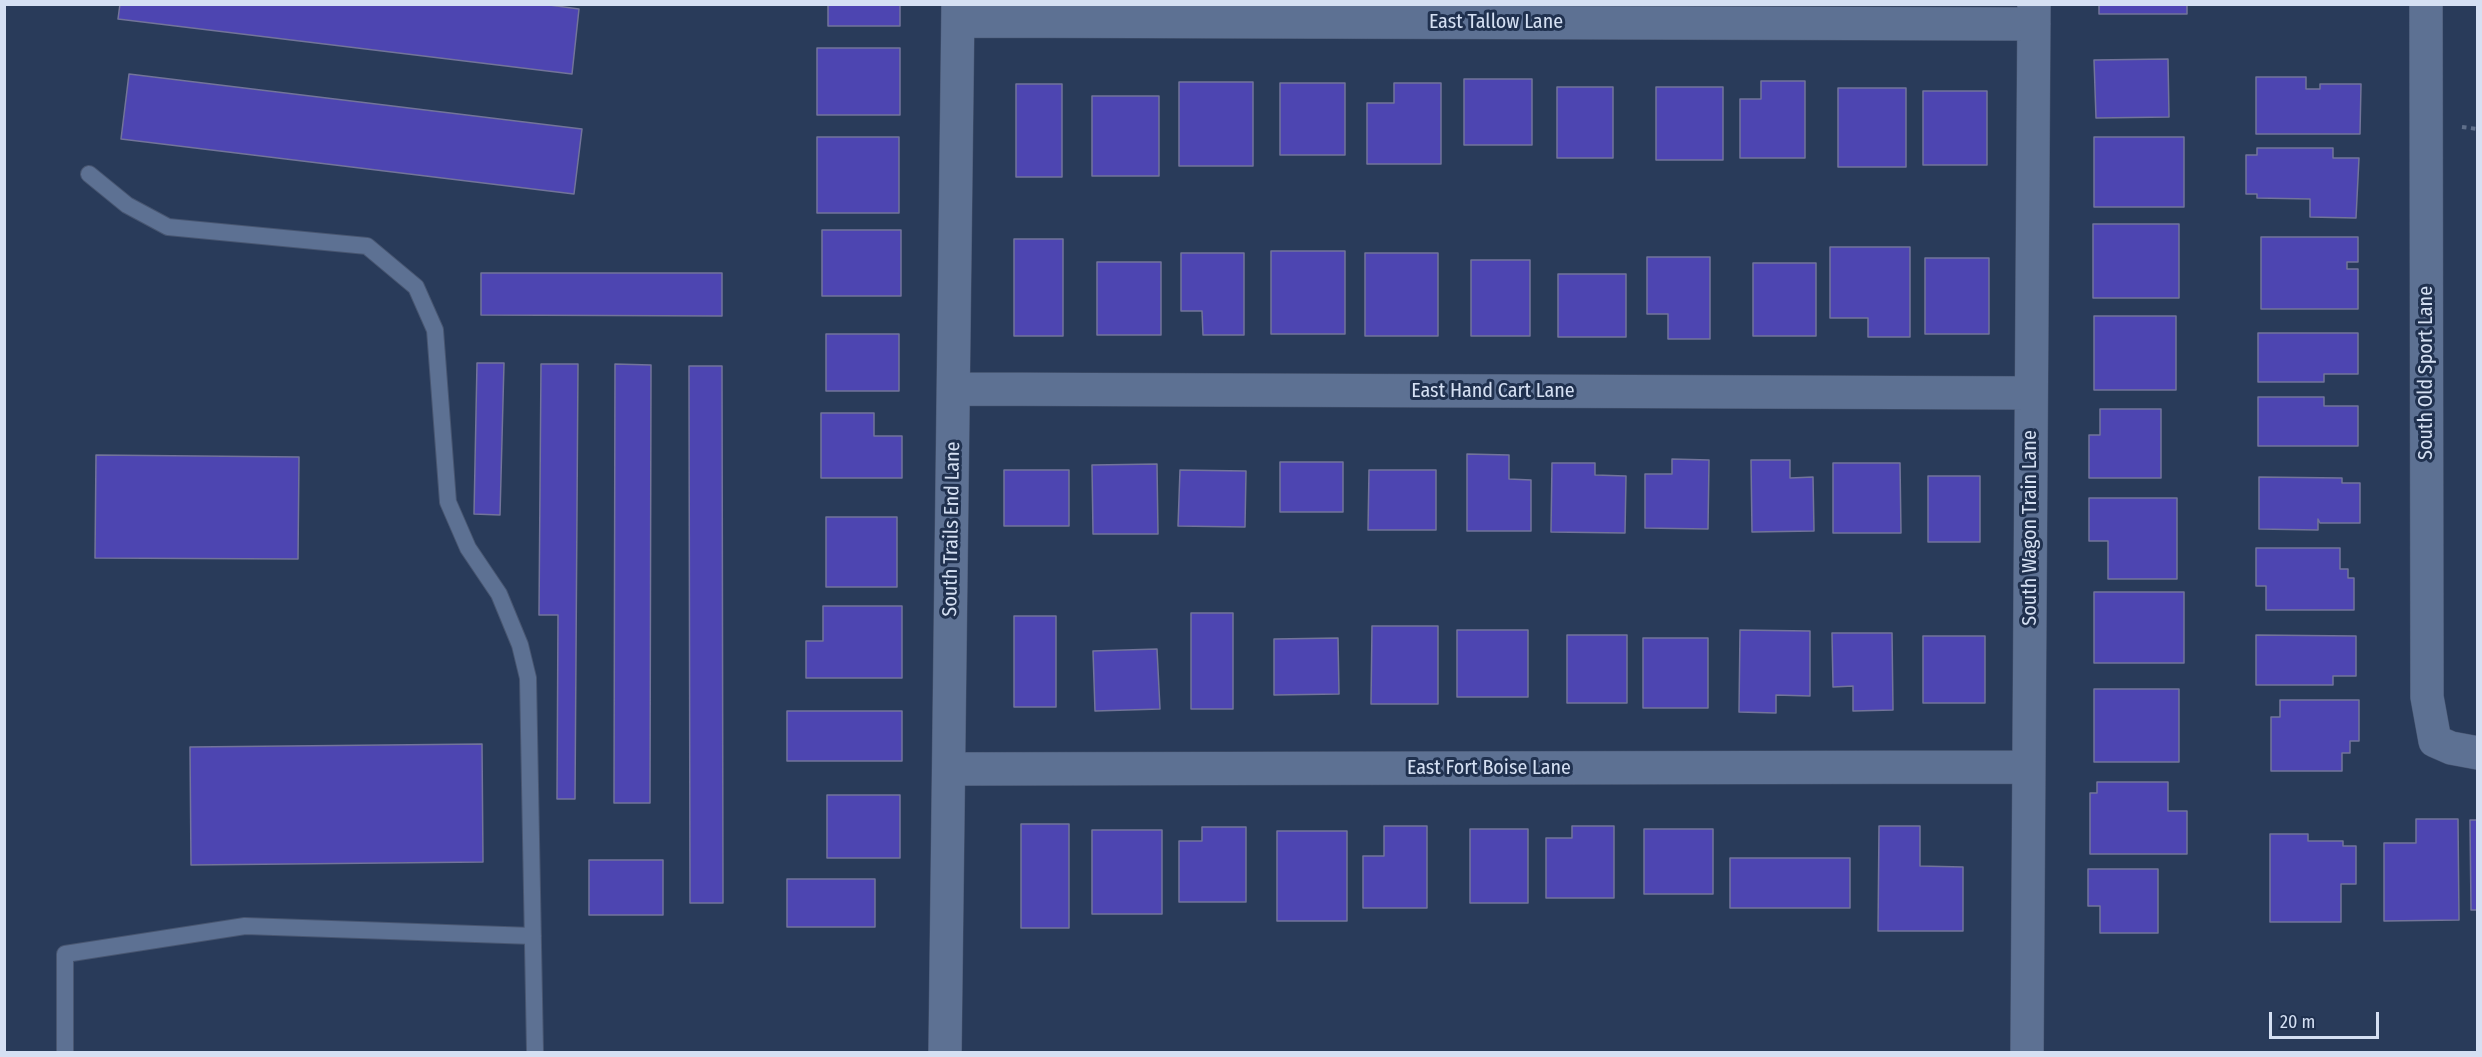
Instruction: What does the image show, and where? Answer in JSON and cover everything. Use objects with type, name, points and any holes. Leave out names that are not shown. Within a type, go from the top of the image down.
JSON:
[{"type":"street","name":"South Old Sport Lane","points":[[2426,4],[2427,697],[2435,741],[2451,748],[2478,753]]},
{"type":"street","name":"East Tallow Lane","points":[[958,13],[2034,14]]},
{"type":"street","name":"South Trails End Lane","points":[[945,1053],[958,13]]},
{"type":"street","name":"South Wagon Train Lane","points":[[2027,1053],[2034,14]]},
{"type":"street","name":"East Hand Cart Lane","points":[[954,389],[2031,393]]},
{"type":"street","name":"East Fort Boise Lane","points":[[949,769],[2028,767]]},
{"type":"lane","points":[[88,174],[127,205],[168,227],[368,246],[416,287],[435,330],[448,502],[468,548],[499,594],[520,645],[528,678],[535,1053]]},
{"type":"lane","points":[[64,1053],[64,954],[245,927],[533,936]]},
{"type":"building","points":[[120,4],[542,4],[579,9],[572,74],[118,19]]},
{"type":"building","points":[[828,4],[900,4],[900,26],[828,26]]},
{"type":"building","points":[[2099,4],[2187,4],[2187,14],[2099,14]]},
{"type":"building","points":[[817,48],[900,48],[900,115],[817,115]]},
{"type":"building","points":[[2168,59],[2169,117],[2096,118],[2094,60]]},
{"type":"building","points":[[129,74],[582,129],[574,194],[121,139]]},
{"type":"building","points":[[2256,77],[2306,77],[2306,89],[2320,89],[2320,84],[2361,84],[2360,134],[2256,134]]},
{"type":"building","points":[[1464,79],[1532,79],[1532,145],[1464,145]]},
{"type":"building","points":[[1761,81],[1805,81],[1805,158],[1740,158],[1740,99],[1761,99]]},
{"type":"building","points":[[1179,82],[1253,82],[1253,166],[1179,166]]},
{"type":"building","points":[[1280,83],[1345,83],[1345,155],[1280,155]]},
{"type":"building","points":[[1394,83],[1441,83],[1441,164],[1367,164],[1367,103],[1394,103]]},
{"type":"building","points":[[1016,84],[1062,84],[1062,177],[1016,177]]},
{"type":"building","points":[[1557,87],[1613,87],[1613,158],[1557,158]]},
{"type":"building","points":[[1656,87],[1723,87],[1723,160],[1656,160]]},
{"type":"building","points":[[1838,88],[1906,88],[1906,167],[1838,167]]},
{"type":"building","points":[[1923,91],[1987,91],[1987,165],[1923,165]]},
{"type":"building","points":[[1092,96],[1159,96],[1159,176],[1092,176]]},
{"type":"building","points":[[817,137],[899,137],[899,213],[817,213]]},
{"type":"building","points":[[2094,137],[2184,137],[2184,207],[2094,207]]},
{"type":"building","points":[[2257,148],[2333,148],[2333,158],[2359,158],[2356,218],[2310,217],[2310,199],[2257,198],[2257,194],[2246,194],[2246,155],[2257,155]]},
{"type":"building","points":[[2093,224],[2179,224],[2179,298],[2093,298]]},
{"type":"building","points":[[822,230],[901,230],[901,296],[822,296]]},
{"type":"building","points":[[2261,237],[2358,237],[2358,262],[2347,262],[2347,269],[2358,269],[2358,309],[2261,309]]},
{"type":"building","points":[[1014,239],[1063,239],[1063,336],[1014,336]]},
{"type":"building","points":[[1830,247],[1910,247],[1910,337],[1868,337],[1868,318],[1830,318]]},
{"type":"building","points":[[1271,251],[1345,251],[1345,334],[1271,334]]},
{"type":"building","points":[[1181,253],[1244,253],[1244,335],[1203,335],[1202,311],[1181,311]]},
{"type":"building","points":[[1365,253],[1438,253],[1438,336],[1365,336]]},
{"type":"building","points":[[1647,257],[1710,257],[1710,339],[1668,339],[1668,314],[1647,314]]},
{"type":"building","points":[[1925,258],[1989,258],[1989,334],[1925,334]]},
{"type":"building","points":[[1471,260],[1530,260],[1530,336],[1471,336]]},
{"type":"building","points":[[1097,262],[1161,262],[1161,335],[1097,335]]},
{"type":"building","points":[[1753,263],[1816,263],[1816,336],[1753,336]]},
{"type":"building","points":[[481,273],[722,273],[722,316],[481,315]]},
{"type":"building","points":[[1558,274],[1626,274],[1626,337],[1558,337]]},
{"type":"building","points":[[2094,316],[2176,316],[2176,390],[2094,390]]},
{"type":"building","points":[[2258,333],[2358,333],[2358,374],[2324,374],[2324,382],[2258,382]]},
{"type":"building","points":[[826,334],[899,334],[899,391],[826,391]]},
{"type":"building","points":[[477,363],[504,363],[500,515],[474,514]]},
{"type":"building","points":[[541,364],[578,364],[575,799],[557,799],[558,615],[539,615]]},
{"type":"building","points":[[615,364],[651,365],[650,803],[614,803]]},
{"type":"building","points":[[689,366],[722,366],[723,903],[690,903]]},
{"type":"building","points":[[2258,397],[2324,397],[2324,406],[2358,406],[2358,446],[2258,446]]},
{"type":"building","points":[[2100,409],[2161,409],[2161,478],[2089,478],[2089,435],[2100,435]]},
{"type":"building","points":[[821,413],[874,413],[874,436],[902,436],[902,478],[821,478]]},
{"type":"building","points":[[1467,454],[1509,455],[1509,479],[1531,480],[1531,531],[1467,531]]},
{"type":"building","points":[[96,455],[299,457],[298,559],[95,558]]},
{"type":"building","points":[[1672,459],[1709,460],[1708,529],[1645,528],[1645,474],[1672,474]]},
{"type":"building","points":[[1751,460],[1790,460],[1790,478],[1813,477],[1814,531],[1752,532]]},
{"type":"building","points":[[1280,462],[1343,462],[1343,512],[1280,512]]},
{"type":"building","points":[[1552,463],[1595,463],[1595,475],[1626,476],[1625,533],[1551,532]]},
{"type":"building","points":[[1833,463],[1900,463],[1901,533],[1833,533]]},
{"type":"building","points":[[1157,464],[1158,534],[1093,534],[1092,465]]},
{"type":"building","points":[[1004,470],[1069,470],[1069,526],[1004,526]]},
{"type":"building","points":[[1180,470],[1246,471],[1245,527],[1178,526]]},
{"type":"building","points":[[1369,470],[1436,470],[1436,530],[1368,530]]},
{"type":"building","points":[[1928,476],[1980,476],[1980,542],[1928,542]]},
{"type":"building","points":[[2259,477],[2342,478],[2342,483],[2360,483],[2360,523],[2320,523],[2318,519],[2318,530],[2259,529]]},
{"type":"building","points":[[2089,498],[2177,498],[2177,579],[2108,579],[2108,541],[2089,541]]},
{"type":"building","points":[[826,517],[897,517],[897,587],[826,587]]},
{"type":"building","points":[[2256,548],[2340,548],[2340,569],[2348,569],[2348,578],[2354,578],[2354,610],[2266,610],[2266,586],[2256,586]]},
{"type":"building","points":[[2094,592],[2184,592],[2184,663],[2094,663]]},
{"type":"building","points":[[823,606],[902,606],[902,678],[806,678],[806,641],[823,641]]},
{"type":"building","points":[[1191,613],[1233,613],[1233,709],[1191,709]]},
{"type":"building","points":[[1014,616],[1056,616],[1056,707],[1014,707]]},
{"type":"building","points":[[1372,626],[1438,626],[1438,704],[1371,704]]},
{"type":"building","points":[[1457,630],[1528,630],[1528,697],[1457,697]]},
{"type":"building","points":[[1740,630],[1810,631],[1810,696],[1776,695],[1776,713],[1739,712]]},
{"type":"building","points":[[1832,633],[1892,633],[1893,710],[1853,711],[1853,686],[1833,687]]},
{"type":"building","points":[[1567,635],[1627,635],[1627,703],[1567,703]]},
{"type":"building","points":[[2256,635],[2356,636],[2356,676],[2333,676],[2333,685],[2256,685]]},
{"type":"building","points":[[1923,636],[1985,636],[1985,703],[1923,703]]},
{"type":"building","points":[[1338,638],[1339,694],[1274,695],[1274,639]]},
{"type":"building","points":[[1643,638],[1708,638],[1708,708],[1643,708]]},
{"type":"building","points":[[1157,649],[1160,709],[1095,711],[1093,651]]},
{"type":"building","points":[[2094,689],[2179,689],[2179,762],[2094,762]]},
{"type":"building","points":[[2280,700],[2359,700],[2359,741],[2350,741],[2350,753],[2342,753],[2342,771],[2271,771],[2271,717],[2280,717]]},
{"type":"building","points":[[787,711],[902,711],[902,761],[787,761]]},
{"type":"building","points":[[482,744],[483,862],[191,865],[190,747]]},
{"type":"building","points":[[2097,782],[2168,782],[2168,811],[2187,811],[2187,854],[2090,854],[2090,793],[2097,793]]},
{"type":"building","points":[[827,795],[900,795],[900,858],[827,858]]},
{"type":"building","points":[[2416,819],[2458,819],[2459,920],[2384,921],[2384,843],[2416,843]]},
{"type":"building","points":[[2470,820],[2478,820],[2478,910],[2471,910]]},
{"type":"building","points":[[1021,824],[1069,824],[1069,928],[1021,928]]},
{"type":"building","points":[[1384,826],[1427,826],[1427,908],[1363,908],[1363,856],[1384,856]]},
{"type":"building","points":[[1572,826],[1614,826],[1614,898],[1546,898],[1546,838],[1572,838]]},
{"type":"building","points":[[1879,826],[1920,826],[1920,866],[1963,867],[1963,931],[1878,931]]},
{"type":"building","points":[[1202,827],[1246,827],[1246,902],[1179,902],[1179,841],[1202,841]]},
{"type":"building","points":[[1470,829],[1528,829],[1528,903],[1470,903]]},
{"type":"building","points":[[1644,829],[1713,829],[1713,894],[1644,894]]},
{"type":"building","points":[[1092,830],[1162,830],[1162,914],[1092,914]]},
{"type":"building","points":[[1277,831],[1347,831],[1347,921],[1277,921]]},
{"type":"building","points":[[2270,834],[2308,834],[2308,841],[2343,841],[2343,846],[2356,846],[2356,884],[2341,884],[2341,922],[2270,922]]},
{"type":"building","points":[[1730,858],[1850,858],[1850,908],[1730,908]]},
{"type":"building","points":[[589,860],[663,860],[663,915],[589,915]]},
{"type":"building","points":[[2088,869],[2158,869],[2158,933],[2100,933],[2100,906],[2088,906]]},
{"type":"building","points":[[787,879],[875,879],[875,927],[787,927]]}]
